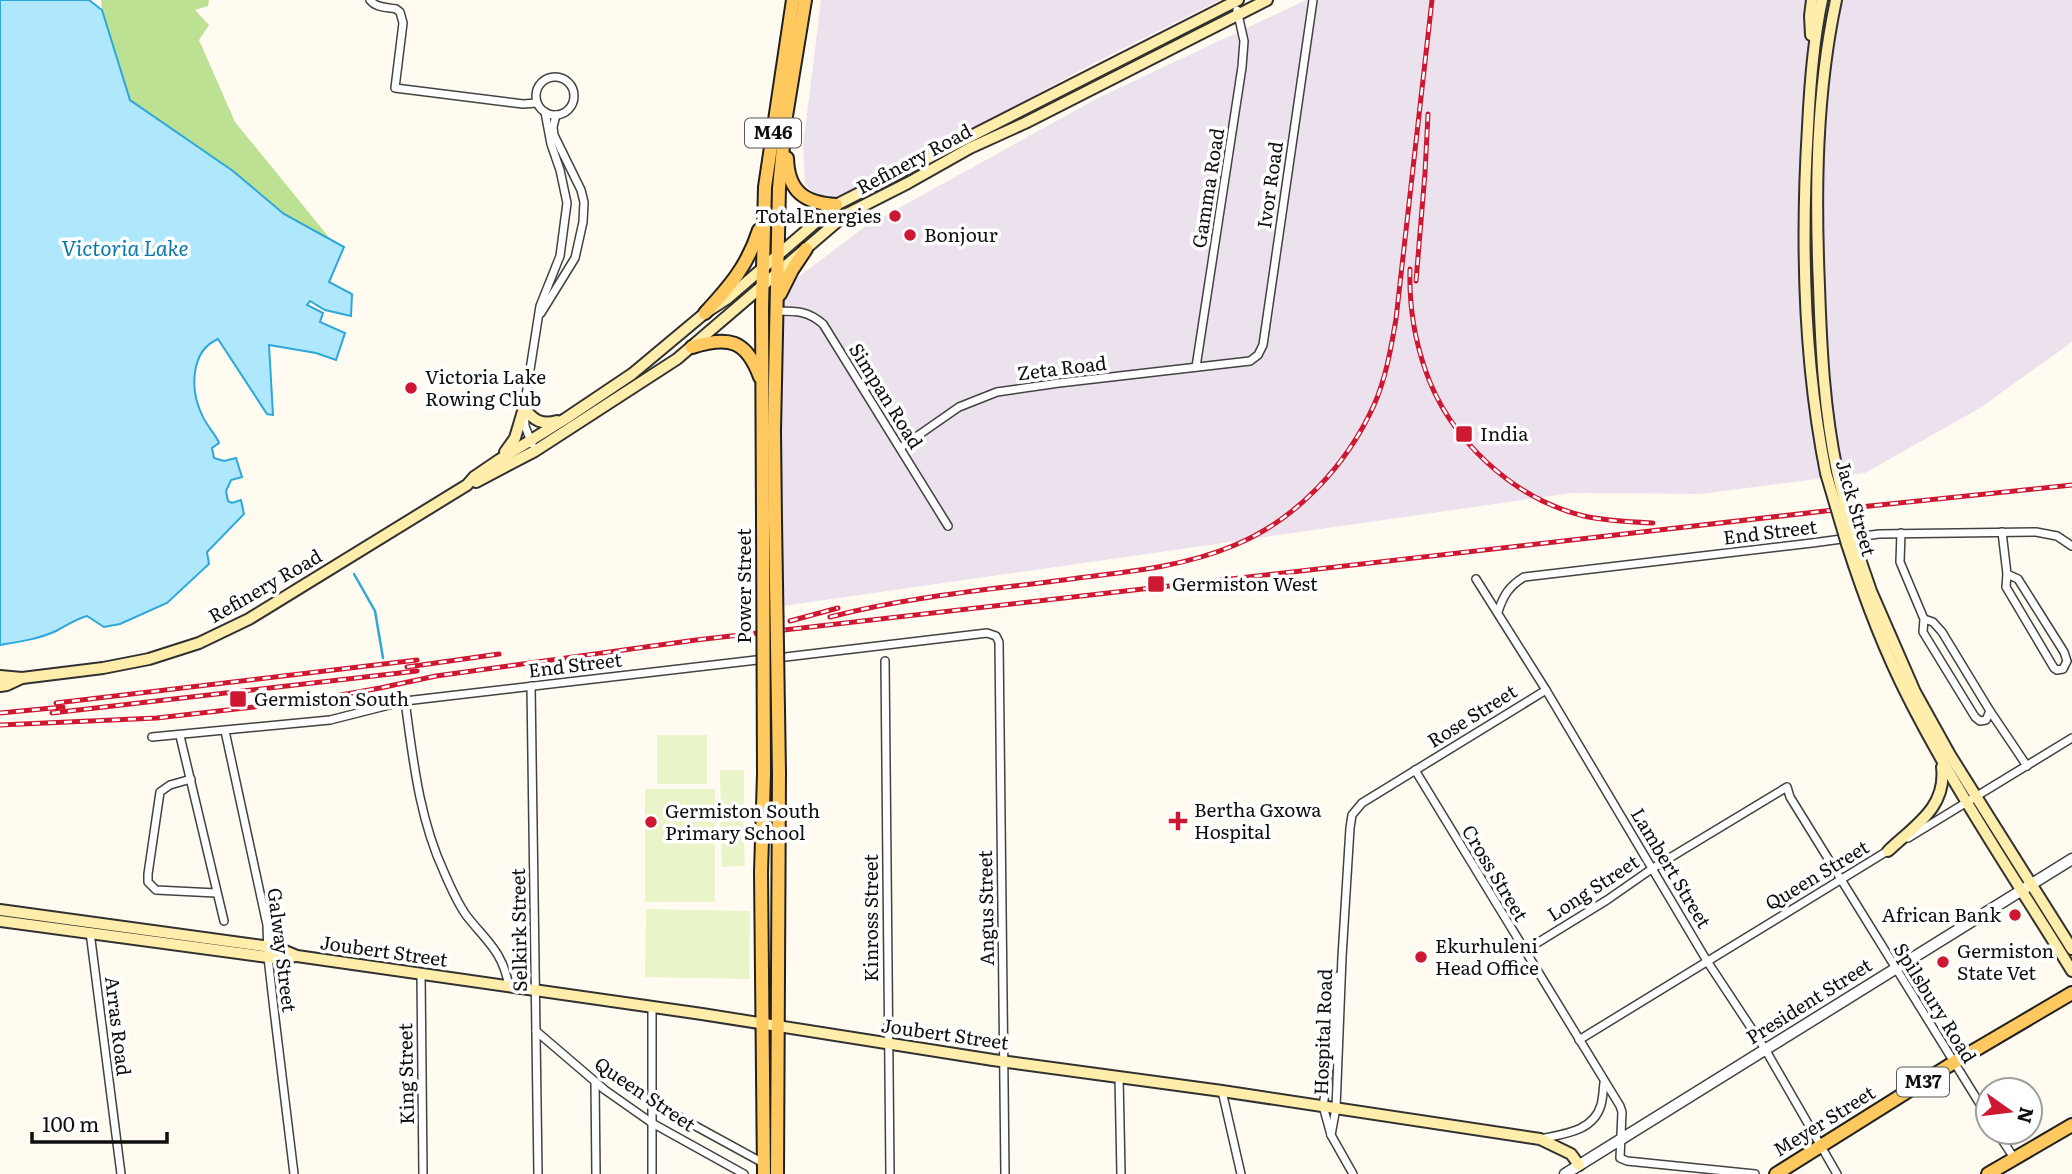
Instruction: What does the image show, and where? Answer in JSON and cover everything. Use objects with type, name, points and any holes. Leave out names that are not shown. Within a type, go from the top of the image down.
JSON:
[{"type":"main road","name":"Power Street","points":[[773,1171],[778,1027],[779,773],[762,383],[762,308],[764,216],[772,139],[793,0]]},
{"type":"main road","name":"Power Street","points":[[773,1171],[763,1024],[761,872],[769,520],[778,307],[779,188],[786,116],[805,0]]},
{"type":"main road","name":"Refinery Road","points":[[22,678],[149,659],[207,639],[249,619],[467,485],[504,469],[565,419],[632,374],[705,313],[728,298],[836,205],[1236,4],[1267,0]]},
{"type":"main road","points":[[1812,0],[1810,24],[1814,58]]},
{"type":"main road","name":"Jack Street","points":[[1822,0],[1817,26],[1805,162],[1804,217],[1809,357],[1832,472],[1882,642],[1907,696],[1941,760],[1971,800],[2026,888],[2072,971]]},
{"type":"main road","name":"Jack Street","points":[[1820,408],[1816,219],[1822,100],[1836,0]]},
{"type":"main road","name":"Refinery Road","points":[[467,485],[499,460],[533,446],[666,367],[848,214],[970,148],[1131,69],[1236,4]]},
{"type":"main road","points":[[1126,58],[1131,69]]},
{"type":"main road","points":[[1074,84],[1081,94]]},
{"type":"main road","points":[[1020,112],[1025,123]]},
{"type":"main road","points":[[786,116],[787,170],[793,186],[812,201],[836,205]]},
{"type":"main road","points":[[705,313],[741,271],[753,250],[764,216]]},
{"type":"main road","points":[[778,307],[788,278],[806,249]]},
{"type":"main road","points":[[692,347],[722,340],[738,345],[749,355],[762,383]]},
{"type":"main road","points":[[499,460],[515,438],[524,408],[539,422],[565,419]]},
{"type":"main road","name":"Jack Street","points":[[1851,543],[1915,692],[1971,800]]},
{"type":"main road","points":[[0,676],[22,678]]},
{"type":"main road","points":[[0,686],[22,678]]},
{"type":"main road","points":[[1888,851],[1927,815],[1937,802],[1944,779],[1941,760]]},
{"type":"main road","name":"Jack Street","points":[[2026,888],[2072,950]]},
{"type":"main road","name":"Joubert Street","points":[[0,910],[90,929]]},
{"type":"main road","name":"Joubert Street","points":[[0,921],[90,929],[268,952],[278,948],[297,956],[1540,1139],[1571,1154],[1582,1170]]},
{"type":"main road","name":"Meyer Street","points":[[1776,1174],[2072,993]]},
{"type":"main road","points":[[1988,1174],[2072,1125]]},
{"type":"street","points":[[370,0],[373,4],[396,9],[402,17],[395,88],[523,104],[537,103]]},
{"type":"street","name":"Ivor Road","points":[[1242,362],[1254,359],[1263,345],[1313,0]]},
{"type":"street","name":"Gamma Road","points":[[1196,367],[1242,67],[1244,41],[1236,4]]},
{"type":"street","points":[[533,446],[525,426],[524,408],[540,306],[560,256],[566,220],[566,192],[551,144],[545,112],[537,103],[537,91],[543,81],[555,77],[565,80],[572,88],[573,100],[567,110],[556,115],[545,112]]},
{"type":"street","points":[[538,318],[570,268],[579,244],[584,202],[581,190],[554,135],[556,115]]},
{"type":"street","points":[[563,242],[579,244]]},
{"type":"street","name":"Simpan Road","points":[[778,307],[807,313],[823,324],[948,526]]},
{"type":"street","name":"Zeta Road","points":[[900,448],[959,407],[996,393],[1073,381],[1242,362]]},
{"type":"street","points":[[2002,532],[2006,587],[2054,667],[2057,670],[2063,669],[2067,661],[2064,652],[2018,579],[2007,574]]},
{"type":"street","name":"End Street","points":[[1498,612],[1510,586],[1524,577],[1879,534],[2036,532],[2057,536],[2069,543]]},
{"type":"street","points":[[1901,533],[1900,562],[1924,619],[1923,632],[1975,717],[1984,721],[1989,717],[1990,711]]},
{"type":"street","name":"Lambert Street","points":[[1476,579],[1546,690],[1707,961],[1765,1049],[1837,1174]]},
{"type":"street","points":[[1924,619],[1933,622],[1942,632],[2027,766]]},
{"type":"street","name":"End Street","points":[[152,737],[330,720],[405,701],[973,634],[992,634],[999,642]]},
{"type":"street","name":"Angus Street","points":[[999,642],[1005,1174]]},
{"type":"street","name":"Kinross Street","points":[[885,661],[890,1174]]},
{"type":"street","name":"Selkirk Street","points":[[531,686],[538,1174]]},
{"type":"street","name":"Rose Street","points":[[1415,770],[1546,690]]},
{"type":"street","points":[[405,701],[428,829],[464,912],[501,959],[509,987]]},
{"type":"street","name":"Galway Street","points":[[225,731],[267,925],[294,1174]]},
{"type":"street","points":[[180,736],[224,921]]},
{"type":"street","name":"Queen Street","points":[[1579,1040],[2072,738]]},
{"type":"street","name":"Cross Street","points":[[1415,770],[1622,1112],[1622,1139]]},
{"type":"street","name":"Hospital Road","points":[[1331,1135],[1336,1108],[1342,957],[1352,815],[1362,803],[1415,770]]},
{"type":"street","points":[[191,779],[170,785],[160,792],[148,882],[156,890],[216,893]]},
{"type":"street","name":"Long Street","points":[[1524,951],[1784,789]]},
{"type":"street","name":"Spilsbury Road","points":[[1784,789],[1974,1095]]},
{"type":"street","name":"President Street","points":[[1565,1174],[1582,1170],[1622,1139],[2072,859]]},
{"type":"street","name":"Arras Road","points":[[90,929],[121,1174]]},
{"type":"street","name":"Hospital Road","points":[[1323,1107],[1342,957]]},
{"type":"street","name":"King Street","points":[[421,974],[423,1174]]},
{"type":"street","points":[[652,1008],[652,1174]]},
{"type":"street","name":"Queen Street","points":[[536,1031],[595,1082],[652,1123],[744,1174]]},
{"type":"street","points":[[1119,1076],[1121,1174]]},
{"type":"street","points":[[595,1082],[596,1174]]},
{"type":"street","points":[[1540,1139],[1572,1133],[1585,1127],[1595,1118],[1601,1106],[1604,1082]]},
{"type":"street","points":[[1222,1091],[1241,1174]]},
{"type":"street","name":"Queen Street","points":[[652,1100],[773,1171]]},
{"type":"street","points":[[1323,1107],[1331,1135],[1353,1174]]},
{"type":"street","points":[[1622,1139],[1620,1158],[1627,1161],[1755,1174]]},
{"type":"street","points":[[2006,1146],[2014,1158]]},
{"type":"shaded area","points":[[821,0],[1220,0],[1088,66],[859,192],[833,201],[818,196],[805,185],[803,146]]},
{"type":"shaded area","points":[[1306,0],[2072,0],[2072,342],[1980,408],[1865,473],[1700,494],[1572,493],[783,606],[781,290],[866,226],[1100,97]]},
{"type":"green space","points":[[101,0],[209,0],[208,6],[195,10],[209,25],[199,40],[235,122],[332,241],[284,214],[233,171],[130,100]]},
{"type":"green space","points":[[657,735],[707,735],[707,784],[657,784]]},
{"type":"green space","points":[[720,770],[744,770],[744,815],[721,816]]},
{"type":"green space","points":[[645,789],[715,789],[715,902],[645,902]]},
{"type":"green space","points":[[743,820],[745,866],[722,867],[720,821]]},
{"type":"green space","points":[[646,909],[750,911],[749,979],[645,977]]},
{"type":"water","name":"Victoria Lake","points":[[0,0],[89,0],[102,10],[130,100],[233,171],[284,214],[344,247],[329,282],[352,294],[351,316],[325,310],[310,301],[307,305],[323,313],[320,322],[345,333],[336,360],[316,353],[269,345],[273,415],[267,414],[218,339],[202,352],[197,362],[194,383],[198,405],[219,443],[212,448],[214,458],[224,461],[236,458],[242,477],[231,480],[226,491],[228,501],[232,503],[241,500],[244,514],[207,552],[209,564],[167,603],[120,624],[104,627],[87,616],[43,636],[0,645]]},
{"type":"waterway","points":[[354,574],[375,611],[383,658]]},
{"type":"railway","points":[[830,617],[925,598],[1143,570],[1199,558],[1235,545],[1279,521],[1317,488],[1334,469],[1363,427],[1378,395],[1388,363],[1396,319],[1432,0]]},
{"type":"railway","points":[[1416,281],[1428,114]]},
{"type":"railway","points":[[1410,269],[1413,320],[1425,369],[1450,419],[1486,462],[1532,496],[1558,508],[1592,518],[1653,523]]},
{"type":"railway","points":[[0,725],[157,718],[307,701],[436,676],[696,640],[2072,485]]},
{"type":"railway","points":[[790,621],[838,608]]},
{"type":"railway","points":[[407,667],[499,654]]},
{"type":"railway","points":[[56,703],[417,660]]},
{"type":"railway","points":[[52,713],[417,671]]},
{"type":"railway","points":[[0,713],[63,707]]},
{"type":"place","name":"TotalEnergies","points":[[895,216]]},
{"type":"place","name":"Bonjour","points":[[910,235]]},
{"type":"place","name":"Victoria Lake Rowing Club","points":[[411,388]]},
{"type":"place","name":"India","points":[[1464,434]]},
{"type":"place","name":"Germiston West","points":[[1156,584]]},
{"type":"place","name":"Germiston South","points":[[238,699]]},
{"type":"place","name":"Bertha Gxowa Hospital","points":[[1178,821]]},
{"type":"place","name":"Germiston South Primary School","points":[[651,822]]},
{"type":"place","name":"African Bank","points":[[2015,915]]},
{"type":"place","name":"Ekurhuleni Head Office","points":[[1421,957]]},
{"type":"place","name":"Germiston State Vet","points":[[1943,962]]}]
